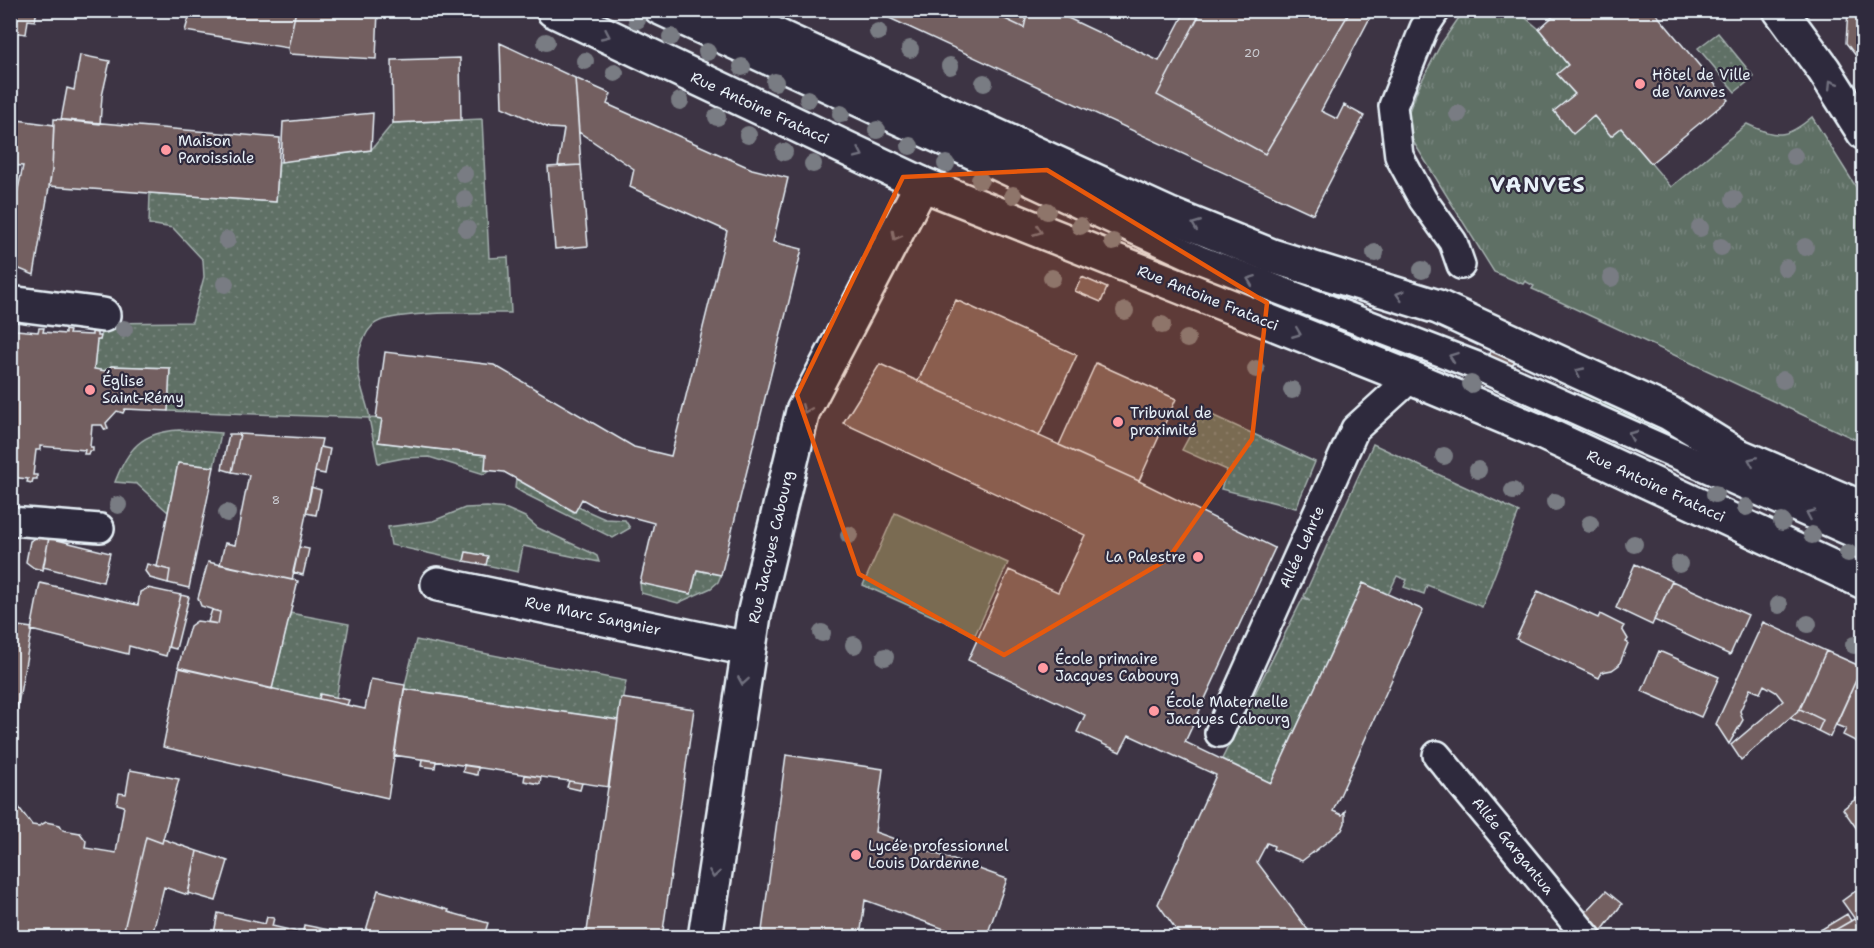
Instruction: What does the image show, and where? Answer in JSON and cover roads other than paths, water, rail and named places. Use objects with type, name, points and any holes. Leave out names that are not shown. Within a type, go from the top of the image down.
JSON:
[{"type":"main road","name":"Rue Antoine Fratacci","points":[[553,10],[922,184],[1411,378],[1543,433],[1863,582]]},
{"type":"main road","points":[[720,10],[1168,214],[1272,256],[1438,307],[1669,413],[1737,455],[1863,509]]},
{"type":"main road","points":[[1780,10],[1824,70],[1863,133]]},
{"type":"main road","name":"Rue Jacques Cabourg","points":[[705,938],[754,615],[803,411],[922,184]]},
{"type":"main road","points":[[10,303],[103,315]]},
{"type":"main road","name":"Rue Marc Sangnier","points":[[438,584],[748,649]]},
{"type":"lane","points":[[658,10],[1198,259],[1477,366],[1863,538]]},
{"type":"lane","points":[[1436,10],[1424,28],[1392,106],[1399,156],[1423,200],[1453,242],[1461,265]]},
{"type":"lane","name":"Allée Lehrte","points":[[1219,733],[1355,429],[1411,378]]},
{"type":"lane","points":[[10,521],[100,528]]},
{"type":"lane","name":"Allée Gargantua","points":[[1437,755],[1588,938]]},
{"type":"place","name":"Hôtel de Ville de Vanves","points":[[1640,84]]},
{"type":"place","name":"Maison Paroissiale","points":[[166,150]]},
{"type":"place","name":"Église Saint-Rémy","points":[[90,390]]},
{"type":"place","name":"Tribunal de proximité","points":[[1118,422]]},
{"type":"place","name":"La Palestre","points":[[1198,557]]},
{"type":"place","name":"École primaire Jacques Cabourg","points":[[1043,668]]},
{"type":"place","name":"École Maternelle Jacques Cabourg","points":[[1154,711]]},
{"type":"place","name":"Lycée professionnel Louis Dardenne","points":[[856,855]]},
{"type":"district","name":"VANVES","points":[[1538,185]]}]
